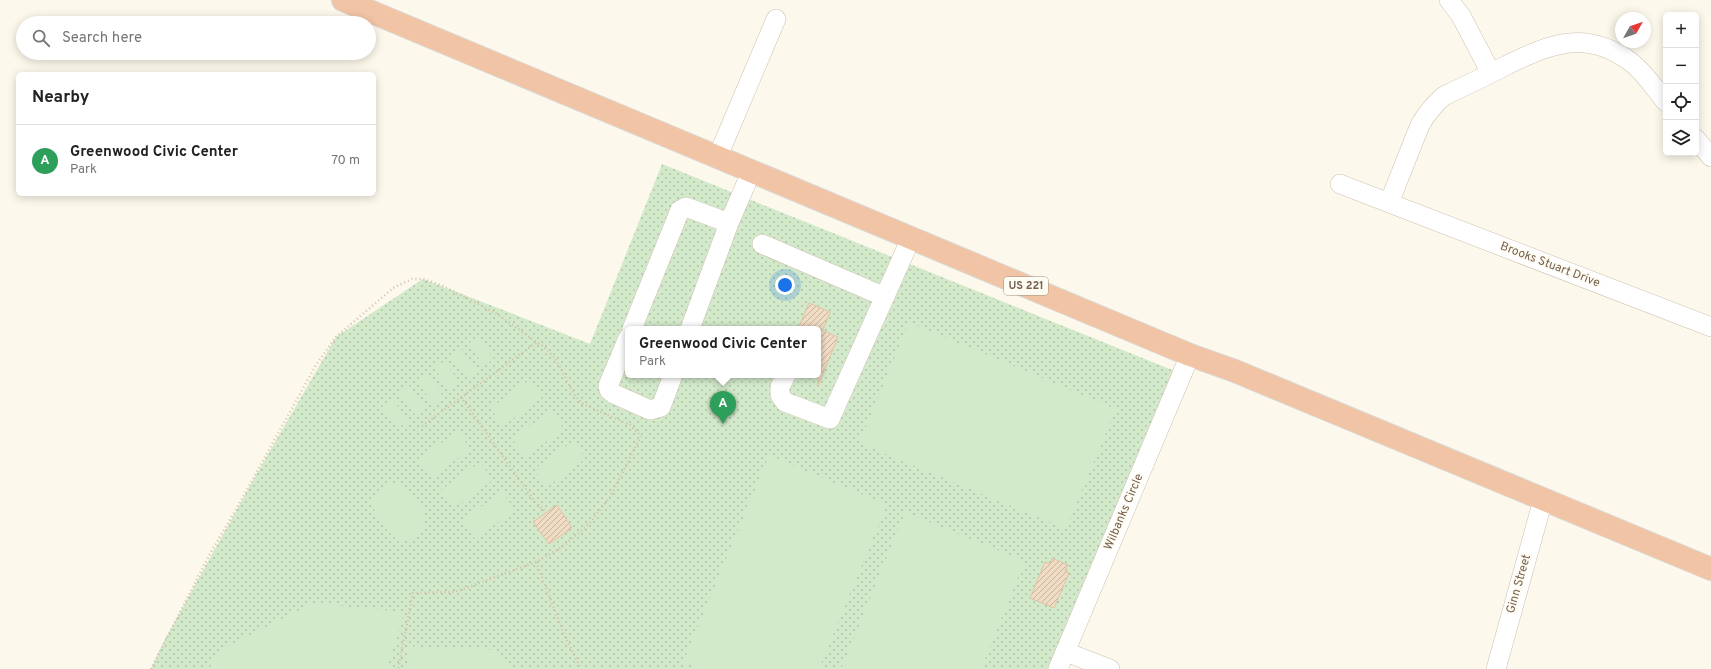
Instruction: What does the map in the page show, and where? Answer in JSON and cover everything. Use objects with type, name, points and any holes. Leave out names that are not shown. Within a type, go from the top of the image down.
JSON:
[{"type":"highway","name":"US 221","points":[[342,0],[752,170],[1190,355],[1236,371],[1711,569]]},
{"type":"street","points":[[1449,0],[1461,16],[1490,73]]},
{"type":"street","points":[[718,156],[776,19]]},
{"type":"street","points":[[1389,203],[1420,125],[1427,112],[1444,96],[1541,49],[1570,42],[1601,46],[1617,53],[1633,64],[1663,99]]},
{"type":"street","points":[[1699,143],[1711,157]]},
{"type":"street","points":[[691,326],[729,223],[752,170]]},
{"type":"street","name":"Brooks Stuart Drive","points":[[1340,184],[1711,327]]},
{"type":"street","points":[[633,326],[680,210],[686,207],[694,208],[729,223]]},
{"type":"street","points":[[785,378],[780,388],[780,395],[785,402],[830,419],[911,238]]},
{"type":"street","points":[[762,244],[885,297]]},
{"type":"street","points":[[625,345],[608,386],[609,390],[614,394],[650,410],[655,410],[661,407],[672,378]]},
{"type":"street","name":"Wilbanks Circle","points":[[1062,661],[1190,355]]},
{"type":"street","name":"Ginn Street","points":[[1496,669],[1543,500]]},
{"type":"street","points":[[1062,661],[1110,669]]},
{"type":"path","points":[[151,669],[211,552],[316,365],[336,337],[393,288],[412,279],[423,278],[441,285],[497,314],[537,342],[556,358],[575,396],[583,404],[630,425],[641,436],[610,497],[589,524],[565,544],[536,562],[455,592],[413,593],[398,669]]},
{"type":"path","points":[[422,426],[537,342]]},
{"type":"path","points":[[461,397],[535,502],[546,512]]},
{"type":"path","points":[[536,562],[564,634],[582,669]]},
{"type":"green space","points":[[662,164],[1182,374],[1058,669],[151,669],[163,643],[256,475],[336,337],[423,279],[590,344]]},
{"type":"green space","points":[[909,322],[1116,409],[1066,529],[859,443]]},
{"type":"green space","points":[[478,336],[494,359],[484,366],[468,344]]},
{"type":"green space","points":[[461,348],[477,371],[467,378],[450,356]]},
{"type":"green space","points":[[444,361],[460,383],[450,391],[434,368]]},
{"type":"green space","points":[[427,374],[443,396],[433,404],[417,381]]},
{"type":"green space","points":[[529,380],[542,398],[503,426],[490,408]]},
{"type":"green space","points":[[410,386],[426,409],[416,416],[399,394]]},
{"type":"green space","points":[[392,398],[409,421],[398,428],[382,406]]},
{"type":"green space","points":[[551,410],[564,429],[525,457],[512,439]]},
{"type":"green space","points":[[458,431],[471,449],[432,477],[418,459]]},
{"type":"green space","points":[[573,441],[586,459],[547,487],[534,469]]},
{"type":"green space","points":[[769,455],[887,505],[819,669],[699,669],[683,662]]},
{"type":"green space","points":[[480,462],[493,480],[454,508],[441,490]]},
{"type":"green space","points":[[387,482],[397,484],[407,490],[416,498],[422,508],[425,519],[423,529],[415,537],[399,542],[390,534],[379,519],[371,502],[375,494]]},
{"type":"green space","points":[[502,492],[515,510],[475,539],[462,520]]},
{"type":"green space","points":[[905,512],[1025,561],[981,669],[841,669]]},
{"type":"green space","points":[[313,603],[404,612],[387,669],[209,669],[219,651]]},
{"type":"green space","points":[[407,646],[497,650],[515,669],[407,669]]},
{"type":"building","points":[[809,303],[830,312],[823,329],[821,329],[821,326],[799,326]]},
{"type":"building","points":[[821,330],[838,337],[818,386],[818,378],[821,378]]},
{"type":"building","points":[[557,505],[572,528],[549,544],[533,522]]},
{"type":"building","points":[[1052,558],[1068,565],[1065,571],[1069,573],[1054,608],[1030,598],[1045,562],[1050,564]]},
{"type":"place","name":"Greenwood Civic Center","points":[[723,424]]}]
